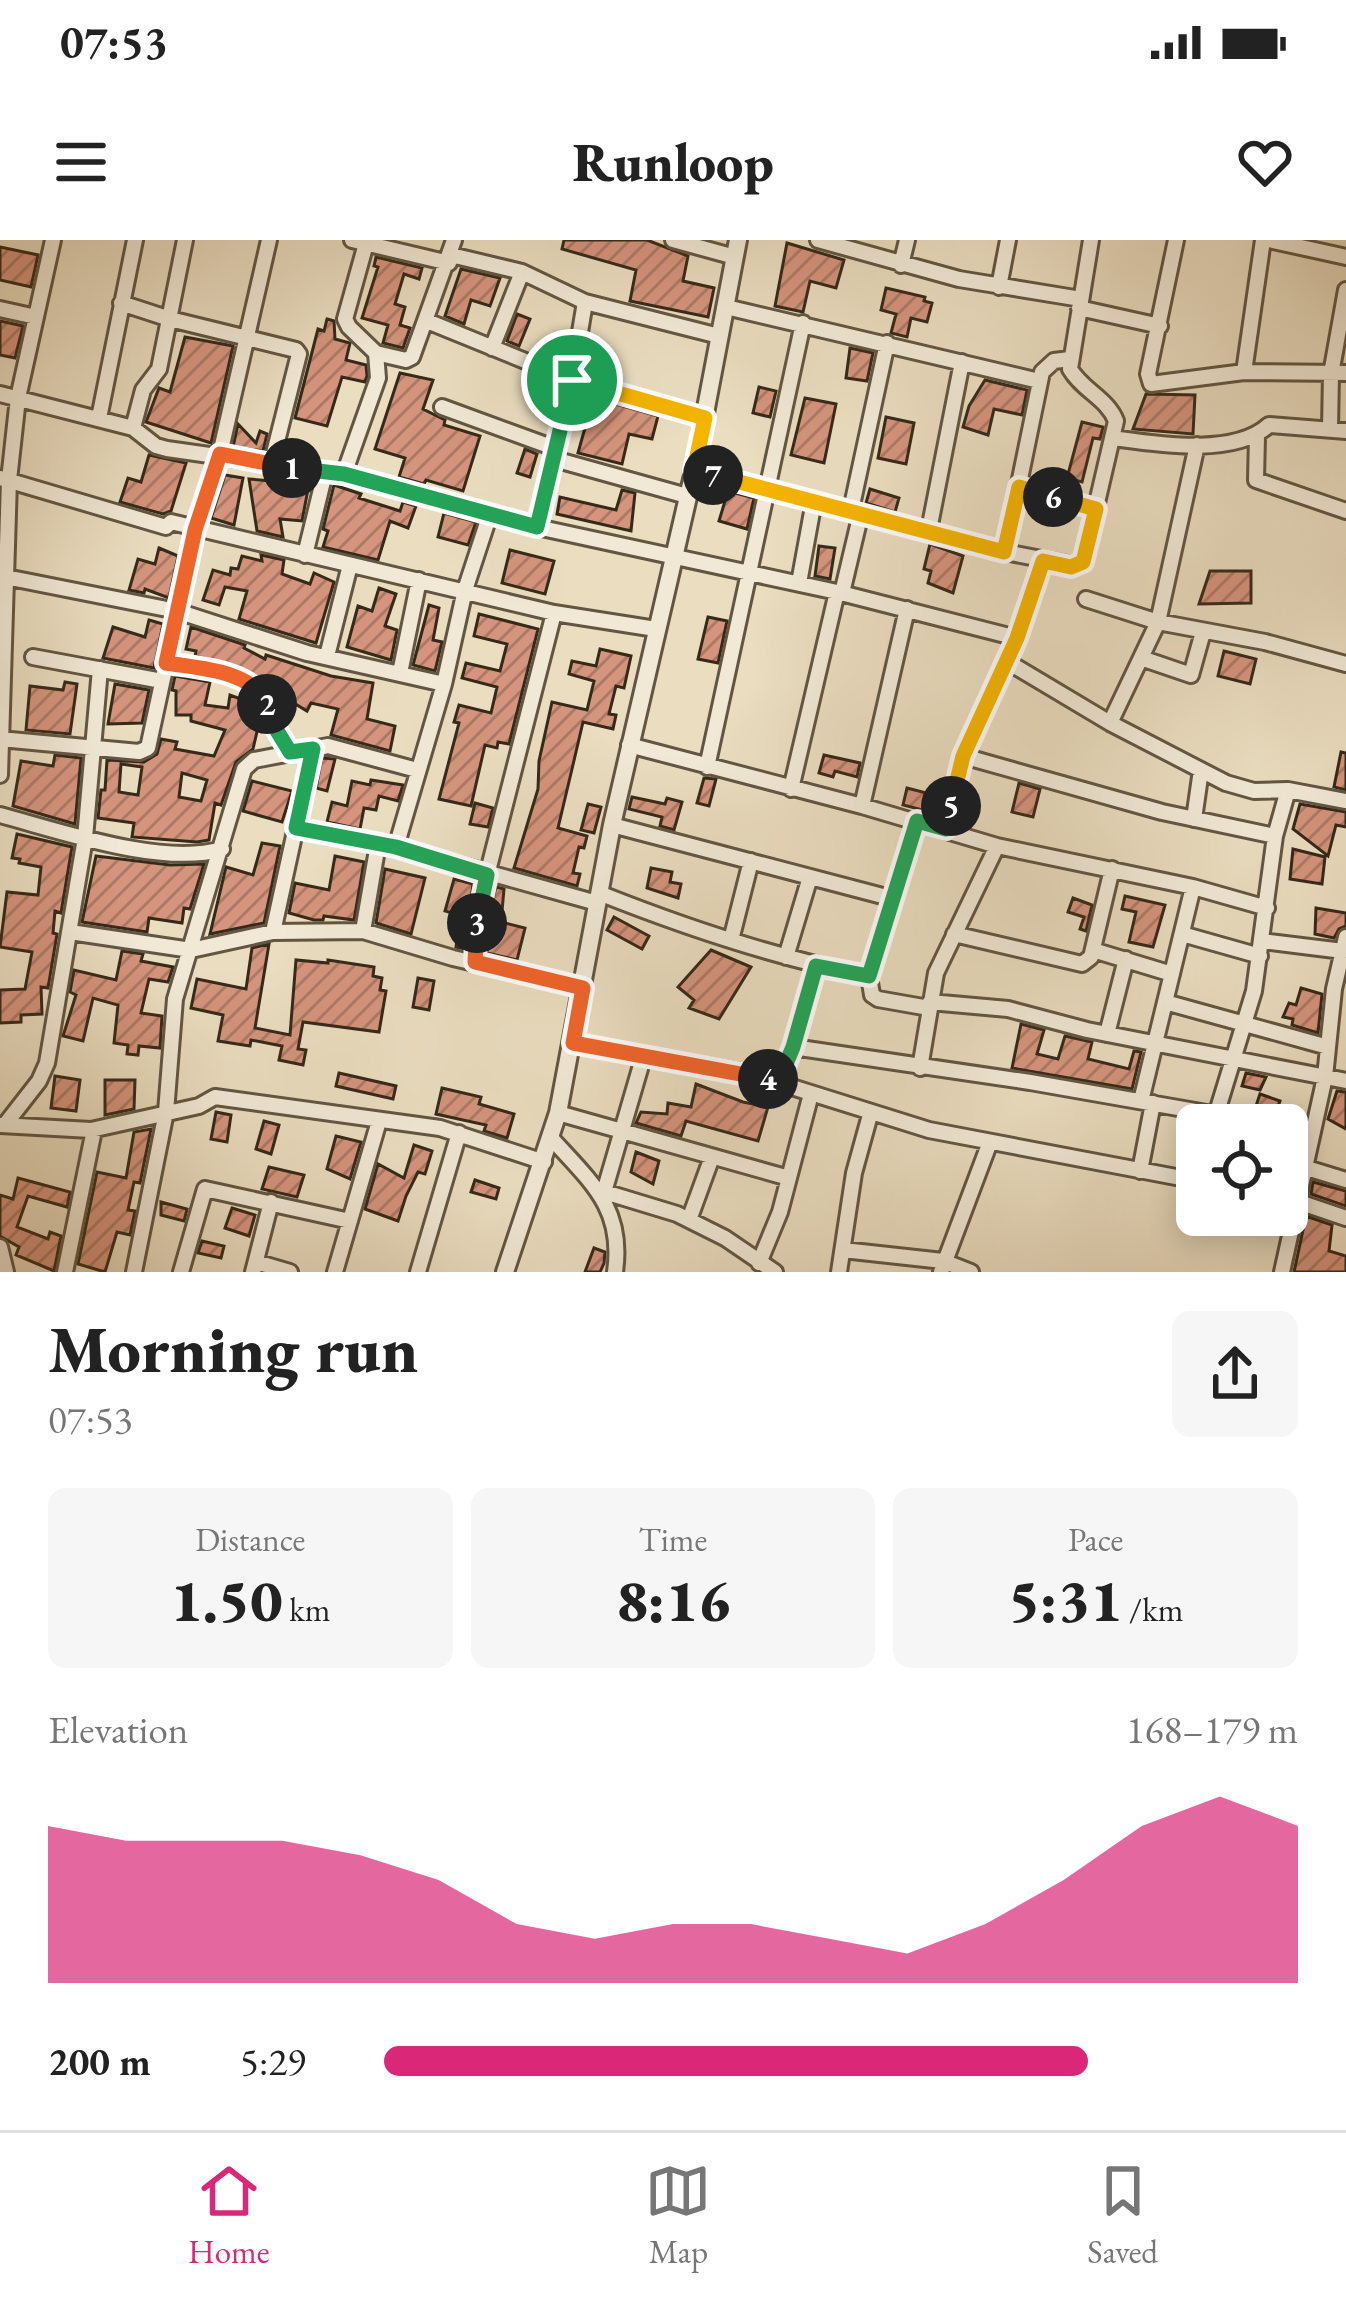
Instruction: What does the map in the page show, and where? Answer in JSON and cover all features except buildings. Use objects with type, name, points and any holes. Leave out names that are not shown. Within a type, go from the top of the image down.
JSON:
[{"type":"street","points":[[0,775],[5,479],[51,240]]},
{"type":"street","points":[[100,418],[135,240]]},
{"type":"street","points":[[133,428],[143,390],[159,369],[185,240]]},
{"type":"street","points":[[1,739],[145,752],[195,530],[220,454],[269,240]]},
{"type":"street","points":[[505,1272],[558,1113],[612,825],[694,470],[736,249],[673,240]]},
{"type":"street","points":[[818,240],[901,265],[1160,326]]},
{"type":"street","points":[[901,265],[907,240]]},
{"type":"street","points":[[999,286],[1008,240]]},
{"type":"street","points":[[694,470],[1004,552],[1071,567],[1083,562],[1115,415],[1076,380],[1070,358],[1091,240]]},
{"type":"street","points":[[1176,240],[1148,374],[1151,384],[1244,372],[1339,374]]},
{"type":"street","points":[[1244,372],[1266,240],[1309,244],[1346,257]]},
{"type":"street","points":[[452,252],[412,357],[406,360],[376,353],[349,327],[345,319],[362,241],[452,252],[522,272],[585,302],[719,336]]},
{"type":"street","points":[[492,348],[522,272]]},
{"type":"street","points":[[1113,438],[1197,445],[1257,436],[1269,425],[1338,430],[1346,290]]},
{"type":"street","points":[[537,527],[585,302]]},
{"type":"street","points":[[121,303],[299,353],[271,465]]},
{"type":"street","points":[[726,307],[1040,381]]},
{"type":"street","points":[[0,309],[36,317]]},
{"type":"street","points":[[427,321],[572,380],[705,418]]},
{"type":"street","points":[[707,767],[802,323]]},
{"type":"street","points":[[790,789],[839,592],[887,343]]},
{"type":"street","points":[[344,474],[378,378],[376,353]]},
{"type":"street","points":[[1004,552],[1040,381],[1046,367],[1070,358]]},
{"type":"street","points":[[929,530],[962,362]]},
{"type":"street","points":[[0,394],[133,428],[156,446],[344,474],[537,527],[839,592],[1017,638]]},
{"type":"street","points":[[442,407],[555,454],[687,496]]},
{"type":"street","points":[[1257,436],[1256,480],[1346,511]]},
{"type":"street","points":[[1110,723],[1158,622],[1197,445]]},
{"type":"street","points":[[305,554],[325,473]]},
{"type":"street","points":[[5,479],[166,527],[171,522],[554,613],[656,629]]},
{"type":"street","points":[[1019,487],[1096,509]]},
{"type":"street","points":[[799,583],[814,501]]},
{"type":"street","points":[[396,847],[490,514]]},
{"type":"street","points":[[946,829],[963,756],[1017,638],[1043,561]]},
{"type":"street","points":[[327,656],[350,565]]},
{"type":"street","points":[[4,577],[177,611],[327,656],[444,683]]},
{"type":"street","points":[[400,673],[419,580]]},
{"type":"street","points":[[1086,599],[1158,622],[1265,642],[1346,664]]},
{"type":"street","points":[[862,806],[907,609]]},
{"type":"street","points":[[475,962],[477,918],[554,613]]},
{"type":"street","points":[[1141,658],[1190,675],[1203,632]]},
{"type":"street","points":[[33,657],[162,681]]},
{"type":"street","points":[[1006,661],[1201,770],[1254,791],[1288,790],[1346,801]]},
{"type":"street","points":[[166,663],[214,670],[253,686],[263,695],[268,716],[290,752]]},
{"type":"street","points":[[3,1124],[39,1081],[46,1063],[85,838],[100,669]]},
{"type":"street","points":[[629,745],[997,846],[1193,886],[1267,908]]},
{"type":"street","points":[[134,1272],[166,1112],[175,999],[244,769],[254,760],[339,747],[417,770]]},
{"type":"street","points":[[273,932],[313,749]]},
{"type":"street","points":[[963,756],[1194,819],[1275,836]]},
{"type":"street","points":[[1194,819],[1201,770]]},
{"type":"street","points":[[1220,1104],[1245,1023],[1261,948],[1275,836],[1288,790]]},
{"type":"street","points":[[0,815],[85,838],[174,854],[201,855],[222,849]]},
{"type":"street","points":[[917,821],[869,976],[872,995],[929,1005],[1008,1009],[1107,1034],[1346,1081]]},
{"type":"street","points":[[612,825],[894,899]]},
{"type":"street","points":[[296,828],[396,847],[487,875],[598,898],[816,966],[869,976]]},
{"type":"street","points":[[363,931],[378,844]]},
{"type":"street","points":[[920,1068],[936,973],[997,846]]},
{"type":"street","points":[[731,940],[751,861]]},
{"type":"street","points":[[954,934],[1076,965],[1088,961],[1112,869]]},
{"type":"street","points":[[786,957],[810,878]]},
{"type":"street","points":[[1140,1171],[1155,1043],[1193,886]]},
{"type":"street","points":[[70,932],[191,950],[273,932],[363,931],[583,988]]},
{"type":"street","points":[[1182,934],[1261,948],[1344,944],[1338,1026],[1328,1048],[1308,1165]]},
{"type":"street","points":[[1093,950],[1172,974]]},
{"type":"street","points":[[1107,1034],[1126,958]]},
{"type":"street","points":[[778,1083],[816,966]]},
{"type":"street","points":[[1165,1002],[1328,1048]]},
{"type":"street","points":[[573,1043],[747,1073],[870,1115],[1176,1177]]},
{"type":"street","points":[[793,1047],[1176,1110]]},
{"type":"street","points":[[601,1191],[644,1055]]},
{"type":"street","points":[[760,1263],[811,1094]]},
{"type":"street","points":[[3,1124],[94,1130],[199,1106],[215,1097],[459,1133],[544,1162]]},
{"type":"street","points":[[558,1113],[789,1178]]},
{"type":"street","points":[[838,1272],[854,1174],[870,1115]]},
{"type":"street","points":[[335,1272],[380,1121]]},
{"type":"street","points":[[65,1272],[94,1130]]},
{"type":"street","points":[[418,1272],[459,1133]]},
{"type":"street","points":[[552,1139],[601,1191],[618,1229],[617,1271]]},
{"type":"street","points":[[942,1266],[990,1142]]},
{"type":"street","points":[[689,1220],[712,1157]]},
{"type":"street","points":[[1308,1170],[1346,1180]]},
{"type":"street","points":[[181,1272],[205,1189],[350,1221]]},
{"type":"street","points":[[601,1191],[689,1220],[775,1272]]},
{"type":"street","points":[[271,1202],[254,1267],[290,1272]]},
{"type":"street","points":[[1308,1205],[1346,1218]]},
{"type":"street","points":[[1282,1272],[1288,1236]]},
{"type":"street","points":[[0,1247],[6,1272]]},
{"type":"street","points":[[843,1250],[971,1272]]},
{"type":"route","points":[[572,380],[705,418],[694,470],[1004,552],[1019,487],[1096,509],[1083,562],[1071,567],[1043,561],[1017,638],[963,756],[946,829],[917,821],[869,976],[816,966],[778,1083],[747,1073],[573,1043],[583,988],[475,962],[477,918],[487,875],[396,847],[296,828],[313,749],[290,752],[268,716],[267,702],[253,686],[214,670],[166,663],[195,530],[220,454],[344,474],[537,527],[572,380]]}]
